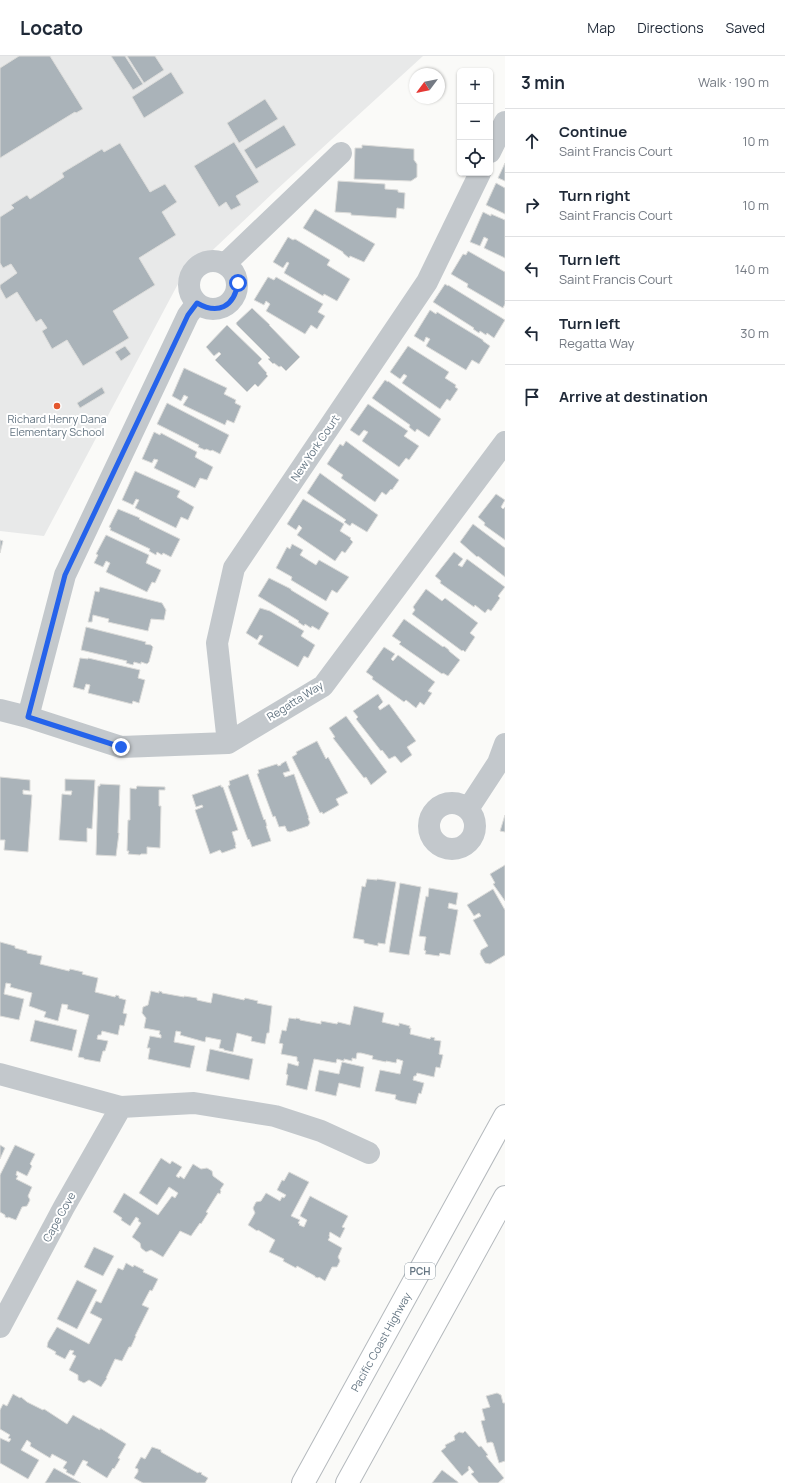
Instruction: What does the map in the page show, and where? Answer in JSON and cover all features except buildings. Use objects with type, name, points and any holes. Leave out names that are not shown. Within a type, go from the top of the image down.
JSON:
[{"type":"highway","name":"Pacific Coast Highway","points":[[303,1483],[505,1116]]},
{"type":"highway","points":[[347,1483],[505,1197]]},
{"type":"street","points":[[493,146],[505,122]]},
{"type":"street","points":[[225,264],[341,153]]},
{"type":"street","name":"New York Court","points":[[228,742],[217,643],[234,568],[426,282],[479,176]]},
{"type":"street","points":[[212,260],[221,261],[225,264],[229,266],[235,274],[238,283],[232,301],[215,309],[206,308],[197,303],[189,286],[190,277],[195,269],[202,263],[212,260]]},
{"type":"street","points":[[28,717],[65,575],[188,315],[197,303]]},
{"type":"street","name":"Regatta Way","points":[[0,710],[28,717],[121,747],[228,742],[323,686],[505,442]]},
{"type":"street","points":[[468,809],[498,763],[505,744]]},
{"type":"street","points":[[0,1074],[121,1107],[194,1103],[276,1116],[321,1131],[369,1153]]},
{"type":"street","name":"Cape Cove","points":[[0,1327],[64,1207],[121,1107]]},
{"type":"shaded area","name":"Richard Henry Dana Elementary School","points":[[0,56],[423,56],[274,192],[179,282],[44,536],[0,531]]},
{"type":"place","name":"Richard Henry Dana Elementary School","points":[[57,406]]},
{"type":"route","points":[[121,747],[28,717],[65,575],[188,315],[197,303],[206,308],[215,309],[232,301],[238,283]]}]
